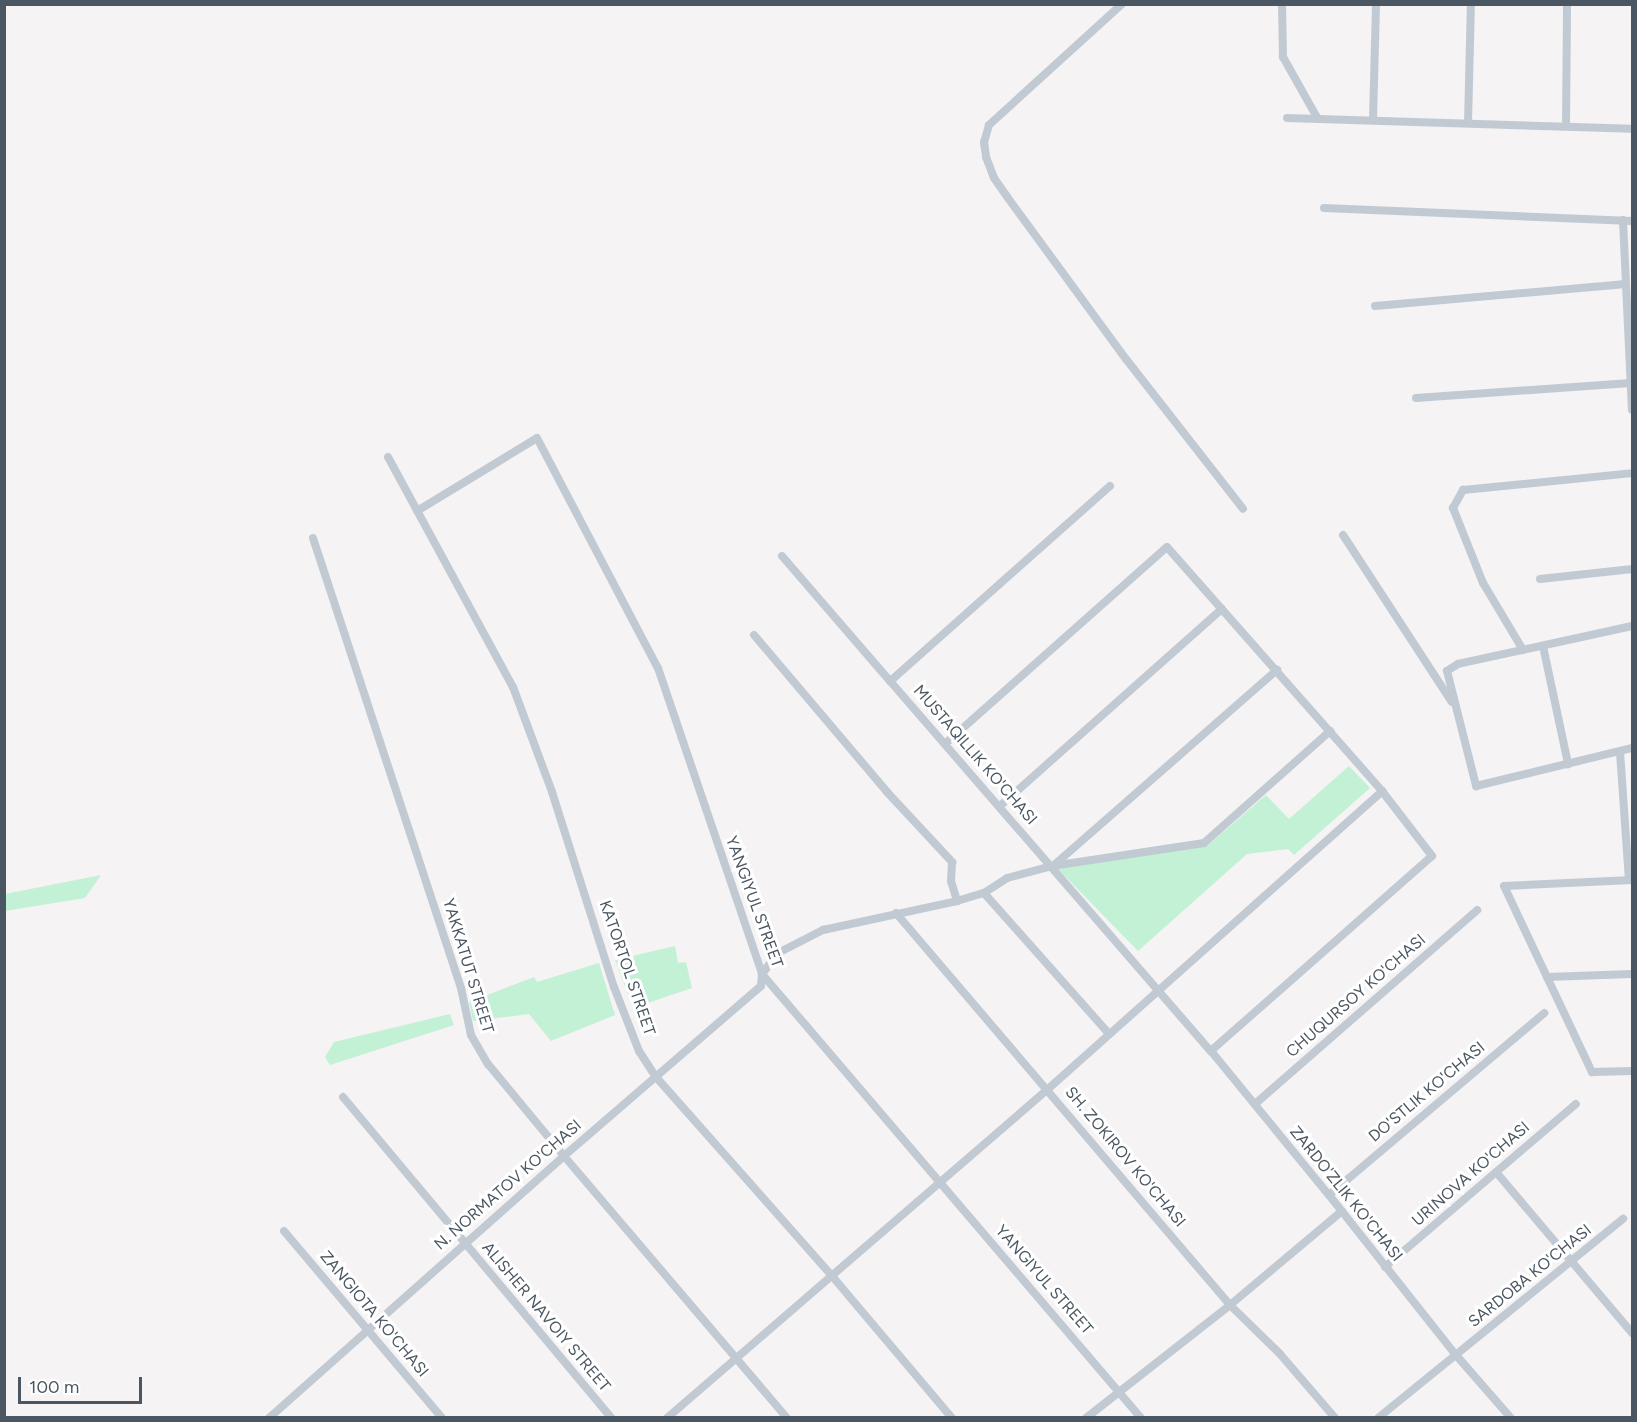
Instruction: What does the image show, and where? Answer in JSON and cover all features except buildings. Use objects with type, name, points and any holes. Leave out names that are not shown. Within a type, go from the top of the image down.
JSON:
[{"type":"street","points":[[1122,4],[989,125],[984,142],[986,158],[994,178],[1126,359],[1244,509]]},
{"type":"street","points":[[1282,4],[1283,57],[1317,118]]},
{"type":"street","points":[[1373,120],[1376,4]]},
{"type":"street","points":[[1468,123],[1471,4]]},
{"type":"street","points":[[1566,126],[1567,4]]},
{"type":"street","points":[[1287,118],[1632,129]]},
{"type":"street","points":[[1323,208],[1628,220],[1626,284],[1632,410]]},
{"type":"street","points":[[1375,306],[1626,284]]},
{"type":"street","points":[[1416,398],[1630,383]]},
{"type":"street","name":"YANGIYUL STREET","points":[[417,511],[537,438],[658,668],[762,974],[1141,1418]]},
{"type":"street","name":"KATORTOL STREET","points":[[388,457],[513,687],[552,792],[614,987],[639,1051],[656,1077],[832,1276],[952,1418]]},
{"type":"street","points":[[1523,650],[1483,583],[1453,508],[1463,490],[1632,473]]},
{"type":"street","name":"MUSTAQILLIK KO'CHASI","points":[[1110,486],[890,681],[1158,989]]},
{"type":"street","points":[[1343,536],[1456,707]]},
{"type":"street","name":"YAKKATUT STREET","points":[[313,538],[461,988],[471,1035],[488,1064],[787,1418]]},
{"type":"street","points":[[946,743],[1167,547],[1382,790],[1432,856],[1211,1051]]},
{"type":"street","points":[[782,556],[890,681]]},
{"type":"street","points":[[1540,579],[1632,568]]},
{"type":"street","points":[[1000,806],[1222,609]]},
{"type":"street","points":[[1632,629],[1543,645],[1458,664],[1447,670],[1476,786],[1632,748]]},
{"type":"street","points":[[754,635],[887,792],[952,862],[951,881],[957,901]]},
{"type":"street","points":[[1543,645],[1568,764]]},
{"type":"street","points":[[1052,866],[1277,670]]},
{"type":"street","points":[[762,974],[777,952],[823,930],[957,901],[984,893],[1007,878],[1052,866],[1204,843],[1330,730]]},
{"type":"street","points":[[1620,752],[1630,880],[1504,886],[1592,1072],[1632,1071]]},
{"type":"street","points":[[667,1418],[1048,1089],[1382,790]]},
{"type":"street","points":[[984,893],[1108,1034]]},
{"type":"street","name":"CHUQURSOY KO'CHASI","points":[[1255,1104],[1477,910]]},
{"type":"street","name":"SH. ZOKIROV KO'CHASI","points":[[896,913],[1230,1305],[1280,1354],[1335,1418]]},
{"type":"street","name":"N. NORMATOV KO'CHASI","points":[[269,1418],[464,1243],[761,986],[762,974]]},
{"type":"street","points":[[1547,977],[1632,974]]},
{"type":"street","name":"ZARDO'ZLIK KO'CHASI","points":[[1158,989],[1255,1104],[1456,1355],[1511,1418]]},
{"type":"street","name":"DO'STLIK KO'CHASI","points":[[1329,1195],[1544,1013]]},
{"type":"street","name":"ALISHER NAVOIY STREET","points":[[343,1097],[611,1418]]},
{"type":"street","name":"URINOVA KO'CHASI","points":[[1385,1266],[1576,1104]]},
{"type":"street","points":[[1496,1172],[1632,1333]]},
{"type":"street","points":[[1086,1418],[1230,1305],[1342,1211]]},
{"type":"street","name":"SARDOBA KO'CHASI","points":[[1378,1418],[1623,1219]]},
{"type":"street","name":"ZANGIOTA KO'CHASI","points":[[284,1231],[442,1418]]},
{"type":"green space","points":[[1349,766],[1370,788],[1294,855],[1288,849],[1247,854],[1138,951],[1058,869],[1207,846],[1266,795],[1289,819]]},
{"type":"green space","points":[[101,875],[85,898],[5,911],[5,894]]},
{"type":"green space","points":[[675,946],[678,963],[686,962],[692,988],[633,1008],[615,960]]},
{"type":"green space","points":[[599,963],[615,1015],[551,1041],[529,1014],[473,1021],[469,1002],[534,977],[537,982]]},
{"type":"green space","points":[[450,1014],[454,1025],[330,1065],[325,1057],[334,1042]]}]
